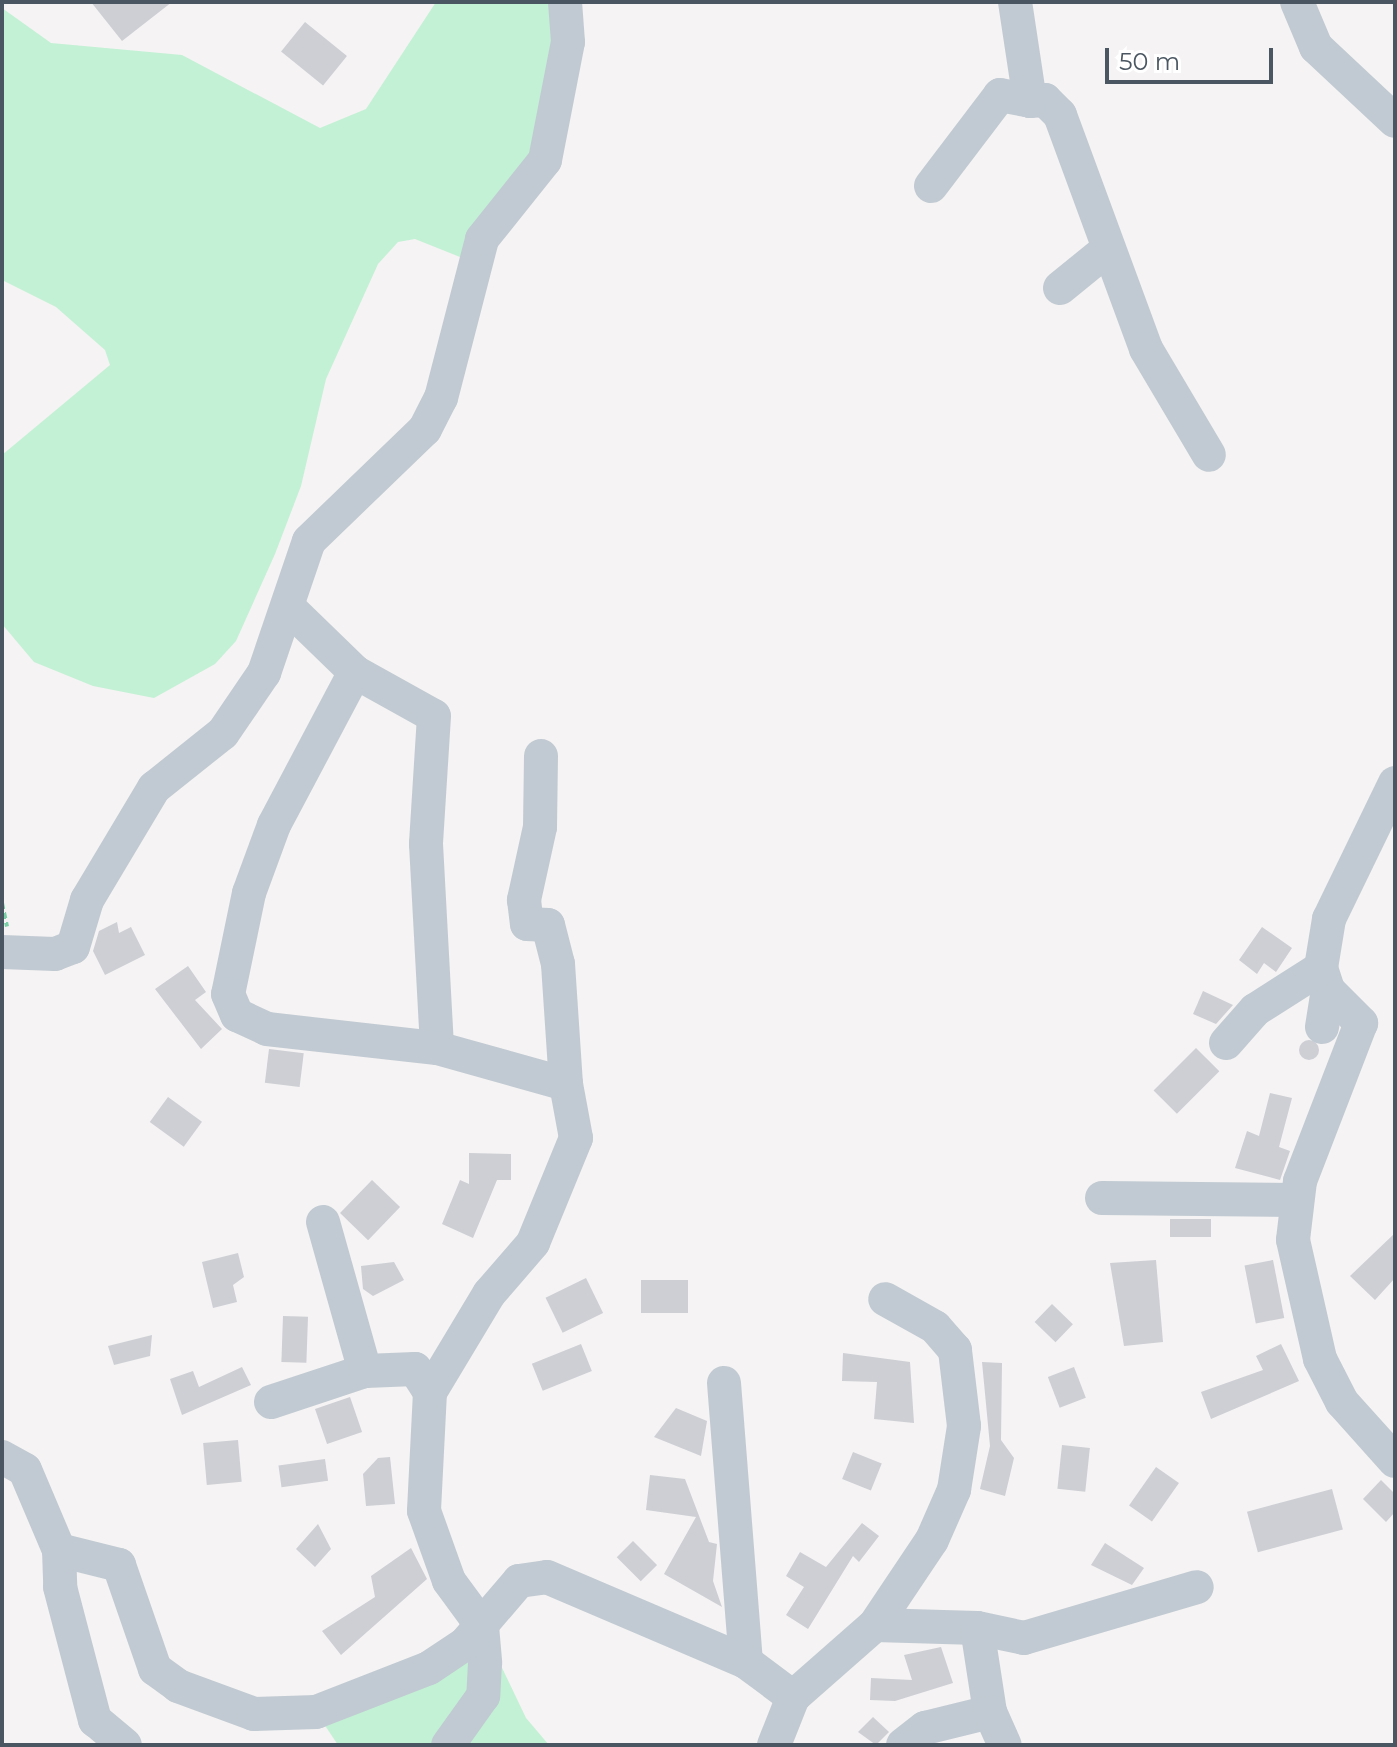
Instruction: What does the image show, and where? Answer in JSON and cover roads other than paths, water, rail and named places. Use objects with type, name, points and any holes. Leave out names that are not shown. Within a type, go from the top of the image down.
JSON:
[{"type":"street","points":[[2,952],[55,954],[73,947],[87,900],[154,788],[238,716],[264,673],[309,541],[425,429],[441,398],[482,239],[545,160],[568,42],[565,2]]},
{"type":"street","points":[[1015,2],[1030,101]]},
{"type":"street","points":[[1297,2],[1316,47],[1395,121]]},
{"type":"street","points":[[931,186],[1000,95],[1030,101],[1045,100],[1060,115],[1146,349],[1209,455]]},
{"type":"street","points":[[1060,288],[1108,249]]},
{"type":"street","points":[[288,607],[355,672],[434,716],[426,844],[437,1048]]},
{"type":"street","points":[[355,672],[274,825],[249,893],[228,994],[237,1015],[267,1029],[437,1048],[566,1084]]},
{"type":"street","points":[[448,1745],[483,1696],[482,1626],[449,1581],[424,1511],[430,1392],[554,1200],[576,1138],[566,1084],[558,964],[548,925],[527,924],[524,900],[540,827],[541,756]]},
{"type":"street","points":[[1322,1027],[1325,979],[1340,886],[1395,783]]},
{"type":"street","points":[[1226,1043],[1255,1010],[1325,979]]},
{"type":"street","points":[[1325,979],[1361,1023],[1295,1200],[1300,1291],[1320,1359],[1342,1402],[1395,1461]]},
{"type":"street","points":[[1102,1198],[1295,1200]]},
{"type":"street","points":[[323,1222],[365,1371]]},
{"type":"street","points":[[774,1745],[793,1697],[875,1625],[932,1540],[954,1490],[964,1426],[955,1350],[935,1327],[885,1299]]},
{"type":"street","points":[[271,1402],[365,1371],[415,1369],[430,1392]]},
{"type":"street","points":[[724,1383],[746,1662]]},
{"type":"street","points":[[2,1457],[25,1470],[59,1550],[82,1688],[95,1720],[125,1745]]},
{"type":"street","points":[[59,1550],[119,1565],[155,1669],[178,1686],[254,1714],[316,1712],[450,1657],[482,1626],[519,1581],[547,1577],[746,1662],[793,1697]]},
{"type":"street","points":[[875,1625],[977,1628],[1024,1638],[1197,1587]]},
{"type":"street","points":[[977,1628],[990,1712],[1005,1745]]},
{"type":"street","points":[[903,1745],[925,1728],[990,1712]]}]
